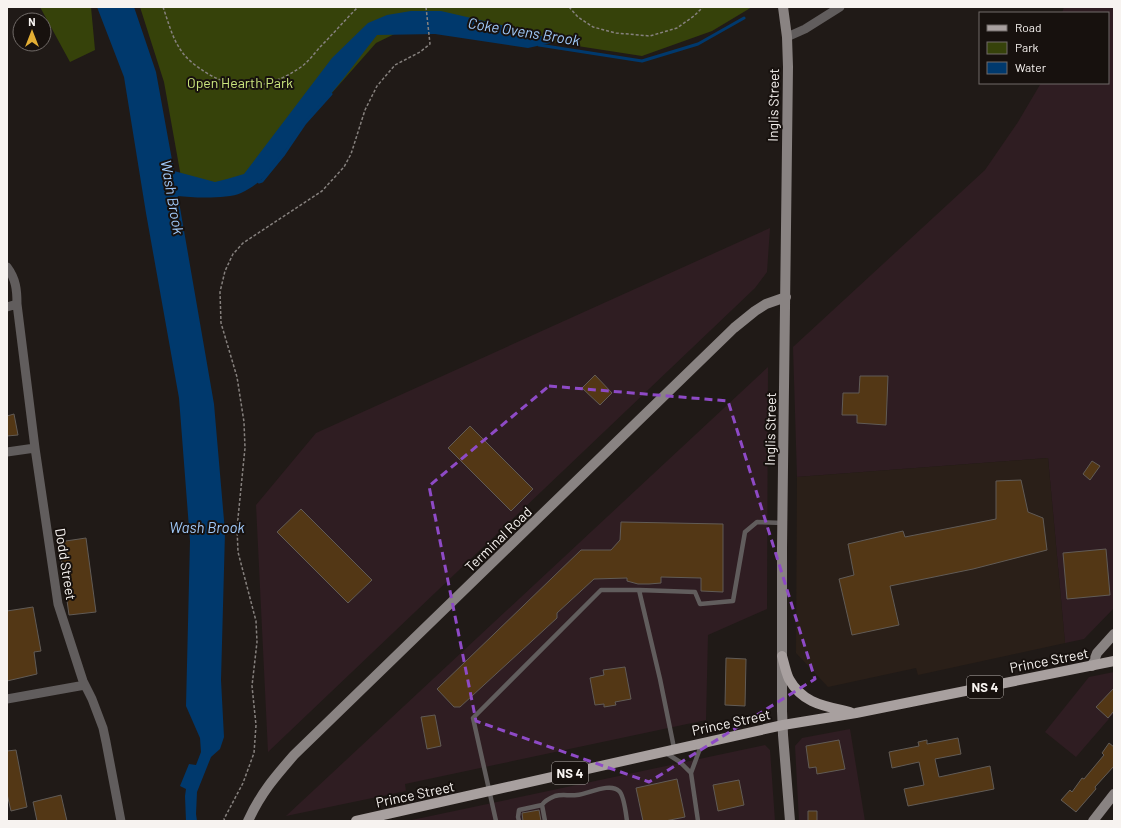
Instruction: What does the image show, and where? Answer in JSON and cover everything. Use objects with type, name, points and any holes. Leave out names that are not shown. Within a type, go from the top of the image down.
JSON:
[{"type":"main road","points":[[782,656],[789,679],[807,700],[819,705],[856,713]]},
{"type":"main road","name":"Prince Street","points":[[356,821],[702,742],[783,725],[856,713],[1114,661]]},
{"type":"street","name":"Inglis Street","points":[[783,7],[787,37],[782,656],[783,725],[790,821]]},
{"type":"street","points":[[787,37],[805,29],[840,7]]},
{"type":"street","name":"Dodd Street","points":[[7,267],[15,280],[34,448],[58,604],[85,685],[97,712],[106,742],[121,821]]},
{"type":"street","name":"Terminal Road","points":[[248,821],[268,784],[294,755],[734,328],[754,310],[786,297]]},
{"type":"street","points":[[7,307],[17,304]]},
{"type":"street","points":[[7,452],[34,448]]},
{"type":"street","points":[[1092,666],[1097,653],[1114,634]]},
{"type":"street","points":[[7,700],[85,685]]},
{"type":"street","points":[[1093,821],[1114,794]]},
{"type":"lane","points":[[496,821],[473,718],[601,590],[695,592],[700,604],[733,601],[745,532],[757,522],[783,523]]},
{"type":"lane","points":[[639,590],[660,678],[674,748]]},
{"type":"lane","points":[[698,821],[691,773],[702,742]]},
{"type":"lane","points":[[663,751],[680,762],[691,773]]},
{"type":"lane","points":[[519,821],[519,810],[542,804],[544,801],[556,796],[574,796],[602,789],[614,788],[622,793],[627,821]]},
{"type":"lane","points":[[542,804],[545,821]]},
{"type":"path","points":[[163,7],[172,32],[181,50],[195,65],[218,79],[231,84],[246,86],[266,84],[282,79],[303,66],[358,7]]},
{"type":"path","points":[[569,7],[578,17],[593,27],[616,33],[650,36],[677,28],[694,16],[703,7]]},
{"type":"path","points":[[226,821],[224,819],[243,783],[254,753],[256,725],[252,686],[257,642],[256,621],[238,552],[237,528],[245,448],[244,422],[237,377],[221,323],[220,292],[225,271],[233,254],[242,243],[322,191],[344,167],[351,154],[365,110],[377,86],[395,65],[420,52],[430,44],[426,8]]},
{"type":"highlighted area","points":[[549,386],[728,401],[815,679],[649,782],[476,721],[429,486]]},
{"type":"shaded area","points":[[1064,7],[1114,7],[1114,608],[1084,639],[1065,643],[1048,458],[797,477],[793,347],[985,170],[1018,122],[1040,84],[1109,84],[1109,12],[1062,12]]},
{"type":"shaded area","points":[[770,228],[767,272],[755,288],[268,752],[256,505],[316,433]]},
{"type":"shaded area","points":[[768,367],[767,609],[708,635],[706,720],[405,784],[406,791],[286,816]]},
{"type":"shaded area","points":[[1048,458],[1065,643],[918,675],[916,668],[828,687],[796,653],[797,477]]},
{"type":"shaded area","points":[[1114,672],[1114,713],[1076,757],[1045,732],[1089,677]]},
{"type":"shaded area","points":[[850,729],[865,821],[799,821],[795,746],[802,738]]},
{"type":"shaded area","points":[[765,745],[770,750],[775,821],[407,821]]},
{"type":"green space","points":[[40,7],[91,7],[95,50],[70,62],[52,29],[52,12],[43,12]]},
{"type":"green space","name":"Open Hearth Park","points":[[140,7],[752,7],[712,31],[642,56],[435,24],[413,25],[376,43],[260,176],[219,185],[181,177],[164,82]]},
{"type":"water","name":"Wash Brook","points":[[97,7],[134,7],[156,72],[174,171],[215,182],[244,174],[332,58],[368,23],[387,15],[411,11],[441,11],[532,32],[555,42],[528,48],[435,34],[377,35],[336,88],[298,132],[270,171],[261,180],[252,187],[235,195],[210,198],[178,196],[214,404],[225,532],[221,680],[224,737],[220,749],[211,757],[197,792],[197,821],[186,821],[186,789],[180,786],[189,764],[196,765],[201,752],[200,738],[186,706],[190,541],[179,398],[146,213],[124,77]]},
{"type":"building","points":[[595,375],[612,393],[600,405],[582,388]]},
{"type":"building","points":[[860,376],[888,376],[886,425],[857,423],[857,415],[842,415],[843,393],[859,393]]},
{"type":"building","points":[[14,414],[18,435],[7,436],[7,416]]},
{"type":"building","points":[[470,426],[533,489],[511,511],[448,448]]},
{"type":"building","points":[[1092,461],[1100,466],[1090,480],[1083,474]]},
{"type":"building","points":[[1021,480],[1028,512],[1043,518],[1047,550],[973,569],[890,586],[899,625],[852,635],[839,579],[854,575],[848,544],[903,531],[905,537],[996,519],[996,481]]},
{"type":"building","points":[[301,509],[372,580],[348,603],[277,532]]},
{"type":"building","points":[[621,522],[723,524],[723,592],[701,591],[701,578],[661,577],[661,583],[649,584],[638,584],[627,581],[627,578],[594,579],[557,613],[557,618],[460,707],[454,707],[437,689],[581,550],[611,550],[620,540]]},
{"type":"building","points":[[86,538],[96,612],[69,615],[59,542]]},
{"type":"building","points":[[1106,549],[1110,595],[1067,599],[1063,553]]},
{"type":"building","points":[[33,607],[41,651],[34,652],[37,674],[7,681],[7,611]]},
{"type":"building","points":[[726,658],[746,659],[745,706],[725,705]]},
{"type":"building","points":[[625,667],[631,699],[615,702],[616,705],[604,707],[604,704],[595,705],[590,678],[604,675],[603,670]]},
{"type":"building","points":[[1114,688],[1114,711],[1108,718],[1096,707]]},
{"type":"building","points":[[435,715],[441,746],[427,749],[421,717]]},
{"type":"building","points":[[958,738],[961,754],[935,759],[939,777],[990,766],[994,789],[908,806],[904,789],[924,785],[919,762],[892,768],[889,752],[919,746],[918,742],[927,740],[927,744]]},
{"type":"building","points":[[839,740],[845,769],[817,774],[816,767],[809,768],[806,746]]},
{"type":"building","points":[[1109,743],[1114,747],[1114,766],[1095,787],[1096,789],[1076,812],[1061,800],[1070,790],[1072,792],[1082,778],[1084,779],[1104,755],[1102,753]]},
{"type":"building","points":[[16,750],[27,807],[11,811],[7,794],[7,751]]},
{"type":"building","points":[[677,779],[685,817],[665,821],[643,821],[636,788]]},
{"type":"building","points":[[739,780],[744,805],[718,811],[713,785]]},
{"type":"building","points":[[61,795],[67,821],[37,821],[33,802]]},
{"type":"building","points":[[539,810],[541,821],[523,821],[522,813]]},
{"type":"building","points":[[808,811],[817,811],[817,821],[808,821]]},
{"type":"waterway","name":"Coke Ovens Brook","points":[[539,45],[642,61],[698,44],[744,18]]},
{"type":"waterway","name":"Coke Ovens Brook","points":[[259,182],[262,181],[284,154],[305,123],[331,94]]}]
